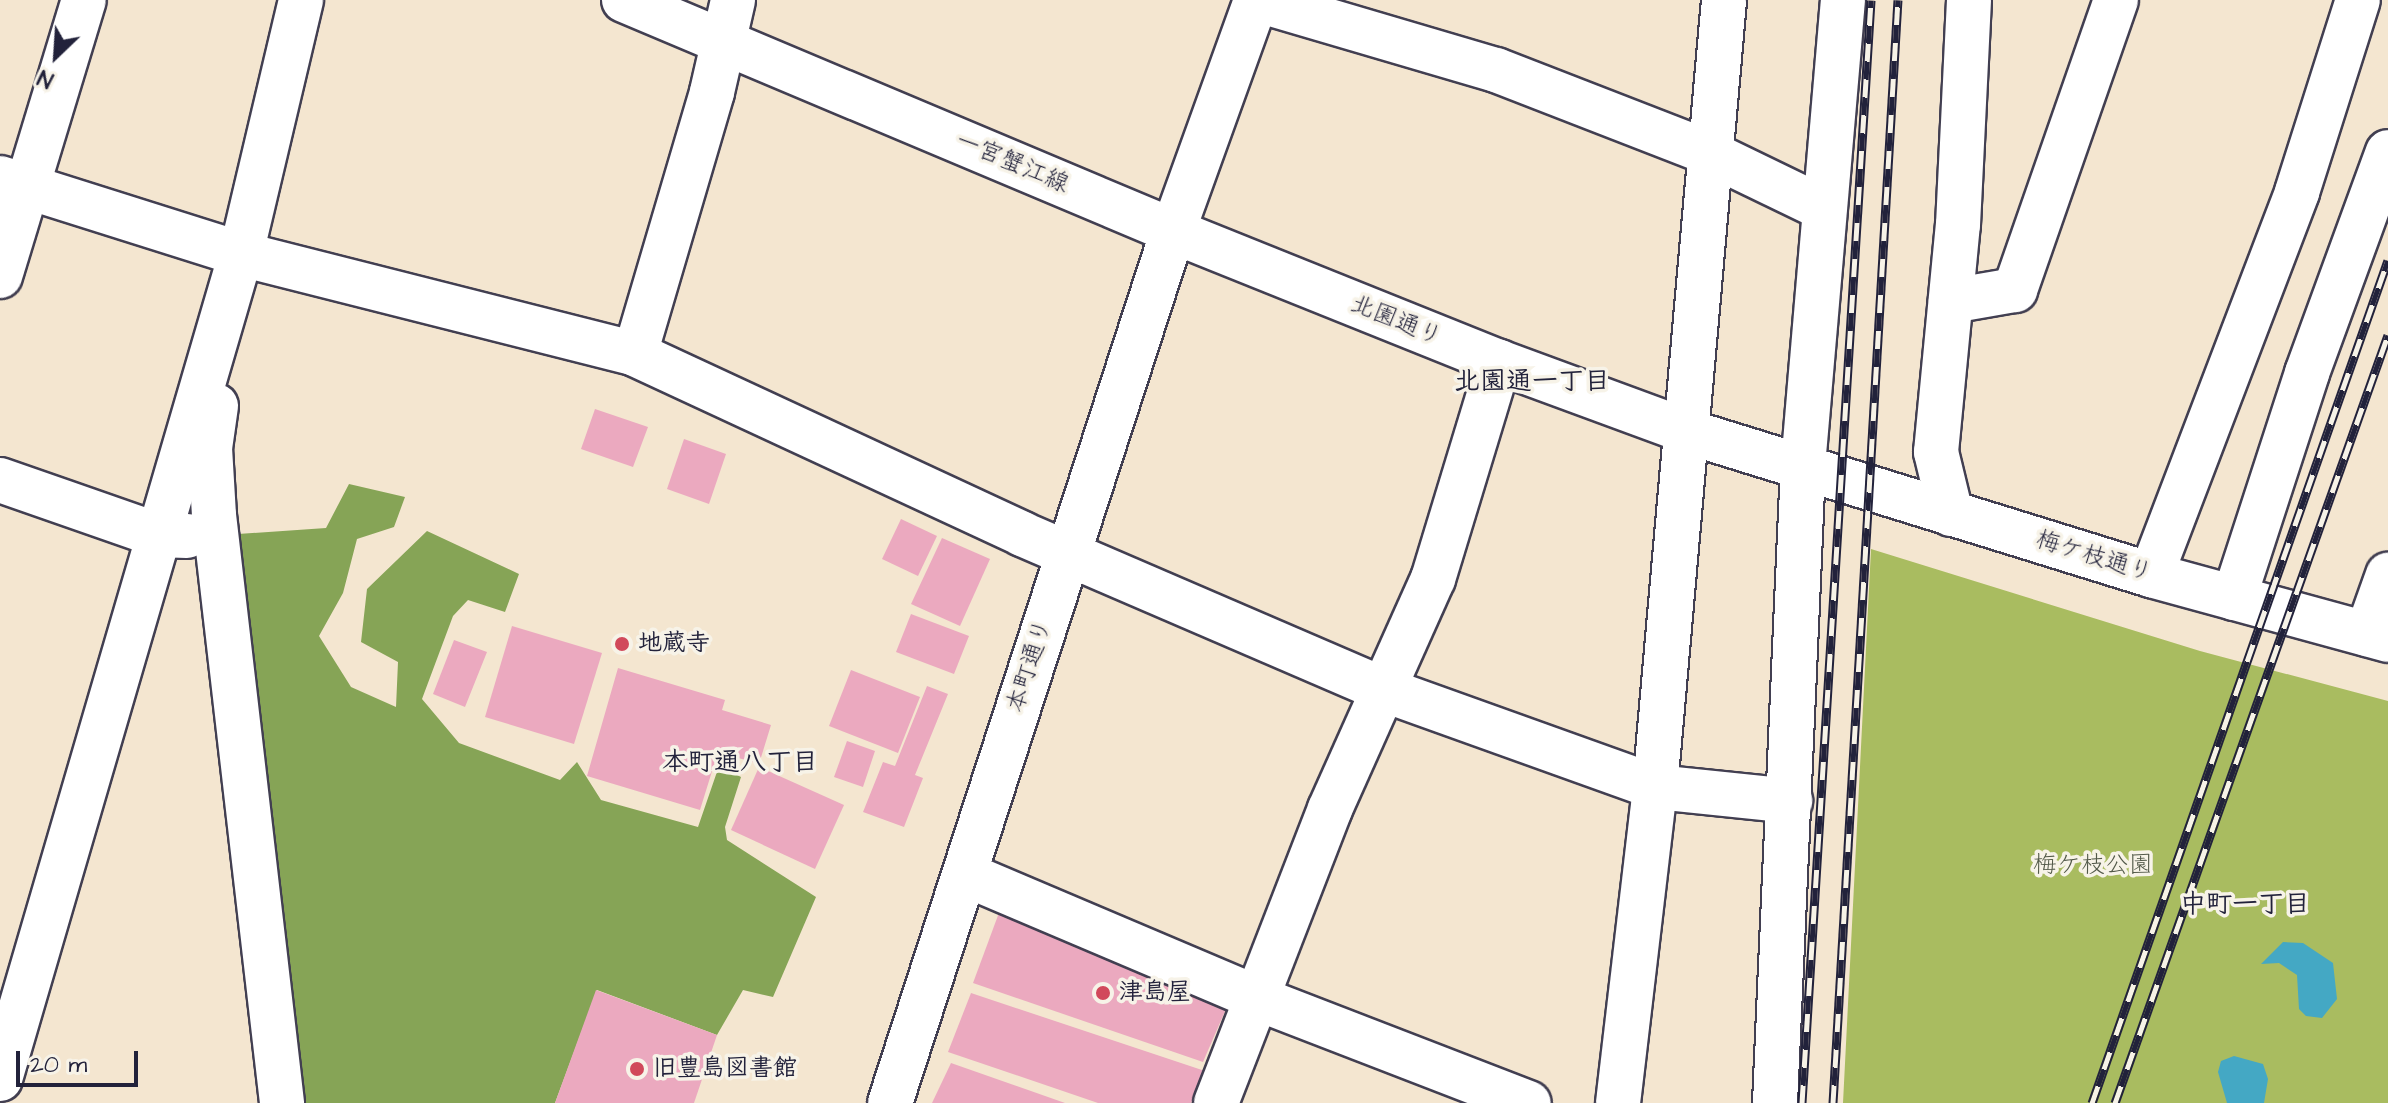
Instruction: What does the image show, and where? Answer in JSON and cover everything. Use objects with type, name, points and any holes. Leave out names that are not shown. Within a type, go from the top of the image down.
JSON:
[{"type":"street","points":[[0,276],[14,182],[84,0]]},
{"type":"street","points":[[0,1079],[241,254],[301,0]]},
{"type":"street","name":"一宮蟹江線","points":[[624,0],[727,20],[1173,231]]},
{"type":"street","points":[[1173,231],[1257,0],[1496,70],[1707,152],[1823,208]]},
{"type":"street","points":[[1618,1103],[1655,787],[1689,432],[1707,152],[1724,0]]},
{"type":"street","points":[[1775,1103],[1803,466],[1843,0]]},
{"type":"street","points":[[1951,514],[1936,452],[1951,301],[1969,0]]},
{"type":"street","points":[[1951,301],[2015,290],[2116,0]]},
{"type":"street","points":[[2151,575],[2297,192],[2358,0]]},
{"type":"street","points":[[635,354],[712,92],[727,20]]},
{"type":"street","points":[[2234,598],[2307,373],[2388,152]]},
{"type":"street","points":[[14,182],[241,254],[635,354],[1067,553],[1382,689],[1655,787],[1790,801]]},
{"type":"street","name":"北園通り","points":[[1173,231],[1499,362],[1689,432],[1803,466]]},
{"type":"street","name":"本町通り","points":[[890,1103],[1173,231]]},
{"type":"street","points":[[241,254],[210,448],[282,1103]]},
{"type":"street","points":[[1216,1103],[1382,689],[1433,579],[1499,362]]},
{"type":"street","name":"梅ケ枝通り","points":[[1803,466],[2151,575],[2378,637]]},
{"type":"street","points":[[0,480],[158,535],[218,538]]},
{"type":"street","points":[[2378,637],[2388,575]]},
{"type":"street","points":[[965,874],[1259,999],[1529,1103]]},
{"type":"green space","points":[[349,484],[405,497],[394,527],[357,539],[343,593],[319,636],[351,687],[396,707],[398,662],[361,642],[367,589],[427,531],[519,574],[505,612],[468,600],[453,616],[422,699],[459,743],[560,780],[577,762],[601,800],[698,827],[719,766],[741,777],[725,827],[727,840],[816,897],[773,997],[743,990],[717,1035],[597,990],[555,1103],[298,1103],[238,534],[326,528]]},
{"type":"green space","name":"梅ケ枝公園","points":[[1871,549],[2200,651],[2388,701],[2388,1103],[1843,1103]]},
{"type":"water","points":[[2283,942],[2303,943],[2333,963],[2337,999],[2322,1018],[2306,1016],[2299,1009],[2297,975],[2279,963],[2261,964]]},
{"type":"water","points":[[2234,1056],[2263,1064],[2268,1079],[2264,1103],[2227,1103],[2218,1072],[2221,1061]]},
{"type":"building","points":[[595,409],[648,427],[633,467],[581,449]]},
{"type":"building","points":[[684,439],[726,454],[709,504],[667,489]]},
{"type":"building","points":[[901,519],[937,536],[918,576],[882,559]]},
{"type":"building","points":[[942,538],[990,559],[960,626],[911,604]]},
{"type":"building","points":[[911,614],[969,636],[954,674],[896,652]]},
{"type":"building","points":[[512,626],[602,653],[574,744],[485,717]]},
{"type":"building","points":[[454,640],[487,652],[465,707],[433,694]]},
{"type":"building","points":[[618,668],[725,700],[722,710],[771,725],[759,764],[718,752],[700,810],[587,776]]},
{"type":"building","points":[[851,670],[920,697],[898,753],[829,726]]},
{"type":"building","points":[[927,686],[948,694],[915,775],[923,778],[904,827],[863,812],[883,762],[895,766]]},
{"type":"building","points":[[847,741],[875,751],[863,787],[834,777]]},
{"type":"building","points":[[759,767],[844,805],[815,869],[731,830]]},
{"type":"building","name":"津島屋","points":[[1000,910],[1229,1002],[1203,1062],[973,983]]},
{"type":"building","name":"旧豊島図書館","points":[[596,990],[717,1035],[694,1103],[555,1103]]},
{"type":"building","points":[[971,993],[1205,1071],[1191,1103],[1098,1103],[948,1052]]},
{"type":"building","points":[[951,1063],[1065,1103],[932,1103]]},
{"type":"railway","points":[[1802,1103],[1871,0]]},
{"type":"railway","points":[[1833,1103],[1898,0]]},
{"type":"railway","points":[[2092,1103],[2388,260]]},
{"type":"railway","points":[[2115,1103],[2388,335]]},
{"type":"place","name":"地蔵寺","points":[[622,644]]},
{"type":"place","name":"津島屋","points":[[1103,993]]},
{"type":"place","name":"旧豊島図書館","points":[[637,1069]]},
{"type":"district","name":"北園通一丁目","points":[[1532,382]]},
{"type":"district","name":"本町通八丁目","points":[[740,763]]},
{"type":"district","name":"中町一丁目","points":[[2245,905]]}]
